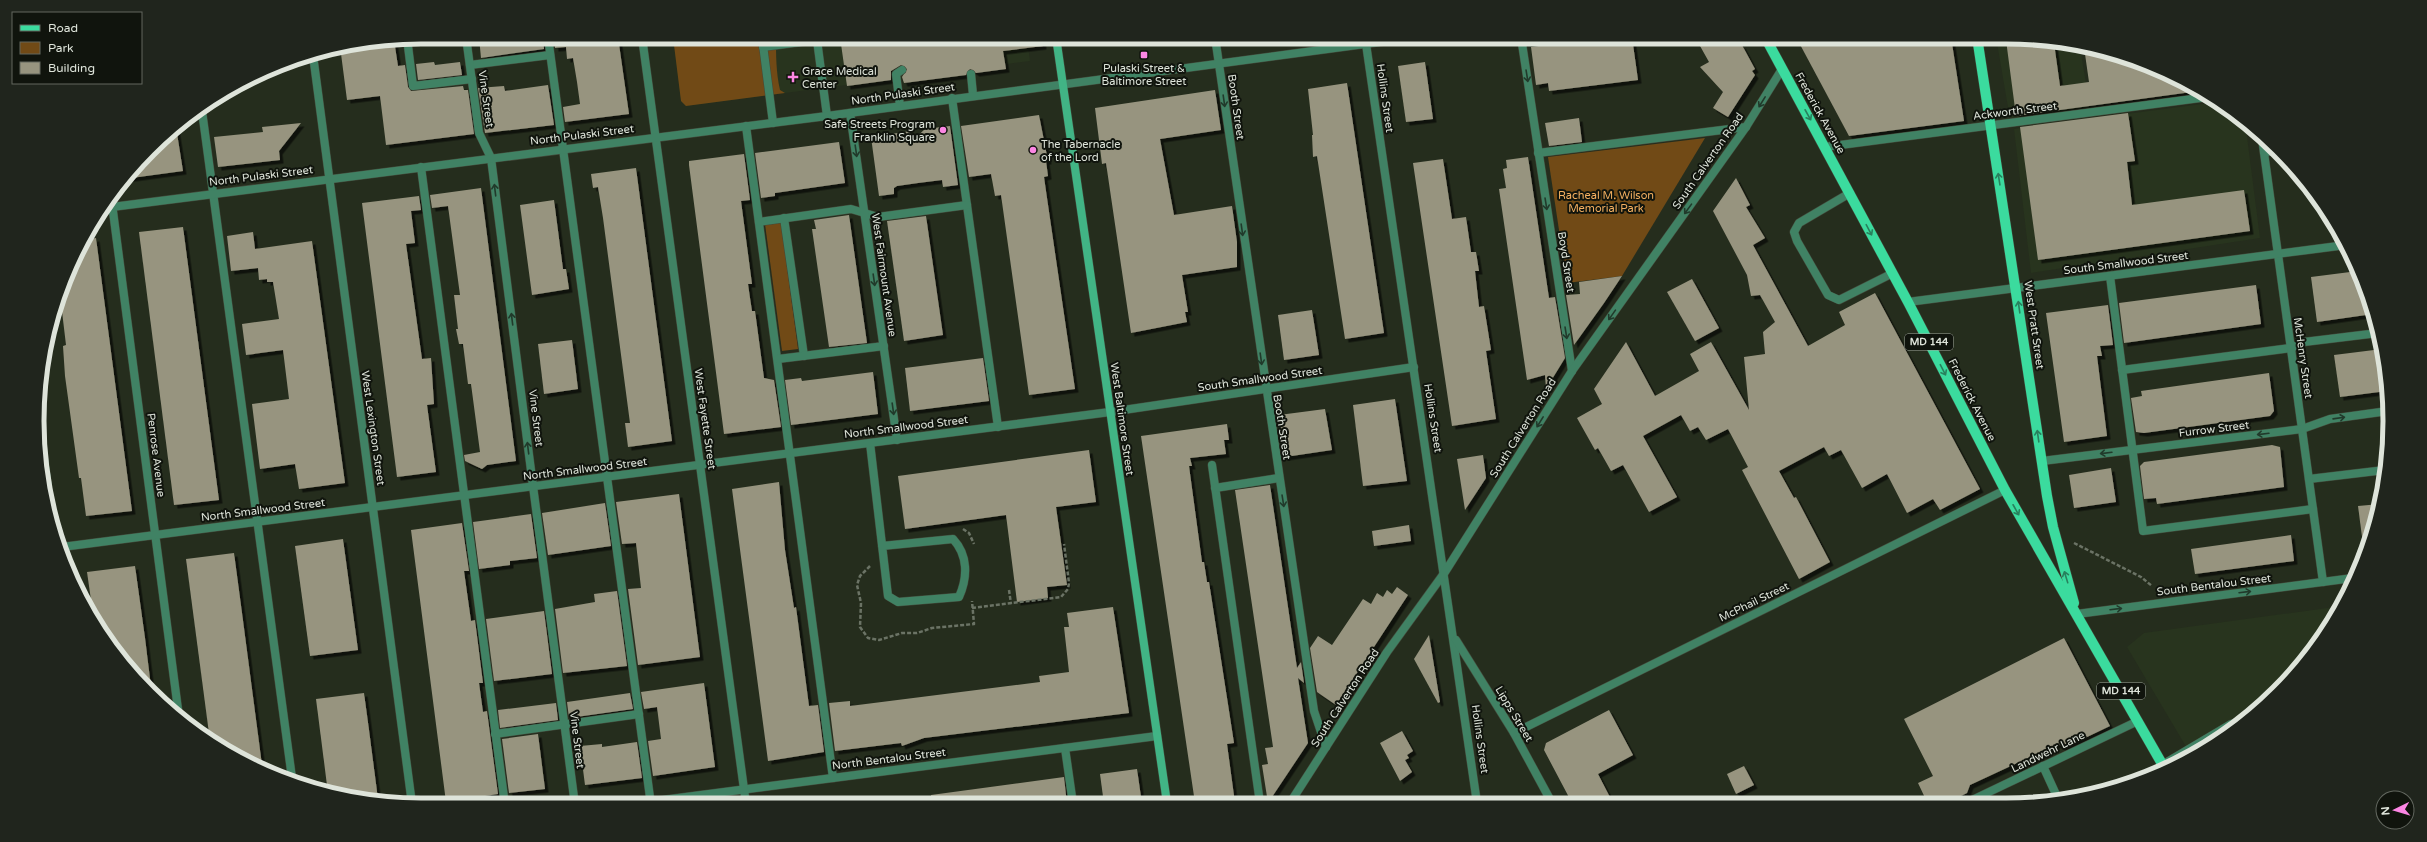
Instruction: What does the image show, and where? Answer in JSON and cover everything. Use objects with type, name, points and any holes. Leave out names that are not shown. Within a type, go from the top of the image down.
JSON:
[{"type":"main road","name":"West Baltimore Street","points":[[1057,44],[1166,798]]},
{"type":"main road","name":"Frederick Avenue","points":[[1769,44],[1893,273],[2005,490],[2162,764]]},
{"type":"main road","name":"West Pratt Street","points":[[1978,44],[2053,527],[2077,614]]},
{"type":"street","name":"Vine Street","points":[[467,44],[479,133],[491,158],[574,798]]},
{"type":"street","points":[[549,44],[650,798]]},
{"type":"street","name":"West Fayette Street","points":[[643,44],[745,798]]},
{"type":"street","points":[[763,44],[773,123]]},
{"type":"street","points":[[764,47],[787,44]]},
{"type":"street","points":[[818,44],[827,116]]},
{"type":"street","name":"Booth Street","points":[[1216,44],[1265,389],[1314,711],[1326,747]]},
{"type":"street","name":"North Pulaski Street","points":[[112,207],[655,136],[850,113],[1219,63],[1340,44]]},
{"type":"street","name":"Hollins Street","points":[[1366,44],[1477,798]]},
{"type":"street","name":"Boyd Street","points":[[1522,44],[1572,371]]},
{"type":"street","points":[[408,45],[413,86],[472,79]]},
{"type":"street","points":[[470,65],[550,55]]},
{"type":"street","name":"West Lexington Street","points":[[314,60],[328,179],[411,798]]},
{"type":"street","name":"South Calverton Road","points":[[1293,798],[1387,652],[1445,572],[1572,371],[1746,127],[1782,69]]},
{"type":"street","points":[[900,106],[896,74],[902,70]]},
{"type":"street","points":[[971,74],[974,95]]},
{"type":"street","points":[[952,98],[998,427]]},
{"type":"street","name":"Ackworth Street","points":[[1825,147],[2199,98]]},
{"type":"street","name":"West Fairmount Avenue","points":[[850,113],[897,440]]},
{"type":"street","points":[[202,114],[292,775]]},
{"type":"street","points":[[746,126],[833,778]]},
{"type":"street","points":[[1538,153],[1746,127]]},
{"type":"street","name":"McHenry Street","points":[[2263,145],[2323,582]]},
{"type":"street","points":[[2264,152],[2270,151]]},
{"type":"street","points":[[421,167],[504,798]]},
{"type":"street","points":[[1850,193],[1799,223],[1794,232],[1797,240],[1828,296],[1833,299],[1839,300],[1893,273]]},
{"type":"street","points":[[759,222],[851,209],[878,218],[967,205]]},
{"type":"street","name":"Penrose Avenue","points":[[109,211],[156,534],[178,709]]},
{"type":"street","points":[[784,218],[804,356]]},
{"type":"street","name":"South Smallwood Street","points":[[1908,302],[2339,246]]},
{"type":"street","points":[[2110,276],[2143,531],[2313,509]]},
{"type":"street","points":[[2122,370],[2291,348],[2304,342],[2373,334]]},
{"type":"street","points":[[778,358],[884,346]]},
{"type":"street","name":"South Smallwood Street","points":[[1110,412],[1414,367]]},
{"type":"street","name":"North Smallwood Street","points":[[66,546],[1110,412]]},
{"type":"street","name":"Furrow Street","points":[[2042,461],[2302,429],[2330,419],[2383,412]]},
{"type":"street","points":[[870,443],[882,546],[888,596],[898,602],[959,597],[965,585],[965,568],[961,548],[953,539],[882,546]]},
{"type":"street","points":[[1212,465],[1259,798]]},
{"type":"street","points":[[2309,479],[2380,471]]},
{"type":"street","points":[[1215,488],[1279,478]]},
{"type":"street","name":"McPhail Street","points":[[1514,733],[2005,490]]},
{"type":"street","name":"South Bentalou Street","points":[[2077,614],[2348,579]]},
{"type":"street","name":"Lipps Street","points":[[1454,638],[1514,733],[1549,798]]},
{"type":"street","points":[[495,734],[639,714]]},
{"type":"street","name":"Landwehr Lane","points":[[1976,798],[2138,721]]},
{"type":"street","name":"North Bentalou Street","points":[[684,798],[1157,736]]},
{"type":"street","points":[[1065,748],[1072,798]]},
{"type":"street","points":[[2044,766],[2057,795]]},
{"type":"path","points":[[960,528],[969,533],[975,552]]},
{"type":"path","points":[[2074,543],[2141,577],[2152,586]]},
{"type":"path","points":[[972,608],[1057,598],[1065,593],[1069,583],[1064,544]]},
{"type":"path","points":[[871,562],[860,576],[857,585],[861,603],[860,627],[868,638],[879,640],[902,633],[917,633],[932,628],[974,624],[972,594]]},
{"type":"path","points":[[1009,590],[1011,604]]},
{"type":"shaded area","name":"Grace Medical Center","points":[[674,44],[1028,44],[1030,61],[686,106],[681,101]]},
{"type":"shaded area","points":[[1997,44],[2055,47],[2081,51],[2090,108],[2010,119]]},
{"type":"shaded area","points":[[2207,103],[2246,131],[2260,238],[2031,273],[2014,129]]},
{"type":"shaded area","points":[[2334,607],[2305,651],[2273,688],[2236,720],[2188,750],[2127,647],[2144,633]]},
{"type":"green space","points":[[674,44],[776,44],[776,64],[780,90],[785,93],[686,106],[681,101]]},
{"type":"green space","name":"Racheal M. Wilson Memorial Park","points":[[1705,138],[1622,276],[1567,283],[1548,157]]},
{"type":"green space","points":[[781,222],[798,349],[782,351],[765,224]]},
{"type":"building","points":[[480,44],[544,44],[544,49],[481,58]]},
{"type":"building","points":[[555,44],[619,44],[629,114],[565,122],[563,107],[580,104],[573,58],[567,59],[566,47],[555,48]]},
{"type":"building","points":[[841,44],[1043,44],[1043,46],[1003,51],[1006,69],[976,73],[970,69],[966,75],[904,83],[902,77],[907,69],[901,65],[891,71],[891,80],[847,86]]},
{"type":"building","points":[[1553,44],[1633,44],[1638,80],[1549,91],[1548,83],[1536,85],[1531,47]]},
{"type":"building","points":[[1699,44],[1739,44],[1740,46],[1742,45],[1755,69],[1752,71],[1755,75],[1728,117],[1713,108],[1723,92],[1700,67],[1709,62]]},
{"type":"building","points":[[1800,44],[1952,44],[1964,121],[1849,136]]},
{"type":"building","points":[[2007,44],[2055,47],[2060,86],[2089,82],[2085,52],[2127,64],[2173,83],[2189,92],[2016,116]]},
{"type":"building","points":[[395,45],[398,66],[405,65],[408,87],[411,91],[463,86],[464,90],[468,90],[474,134],[386,145],[380,96],[347,100],[341,53],[372,47]]},
{"type":"building","points":[[434,62],[435,65],[460,62],[462,75],[418,80],[416,64]]},
{"type":"building","points":[[1425,62],[1433,119],[1406,122],[1398,66]]},
{"type":"building","points":[[1347,83],[1384,333],[1345,339],[1317,156],[1313,157],[1313,135],[1308,89]]},
{"type":"building","points":[[548,85],[554,125],[485,133],[478,88],[504,86],[505,91]]},
{"type":"building","points":[[1215,90],[1221,130],[1160,139],[1174,215],[1232,206],[1237,242],[1237,267],[1182,275],[1188,312],[1185,312],[1187,322],[1131,333],[1106,163],[1102,164],[1095,108]]},
{"type":"building","points":[[2128,113],[2135,161],[2127,162],[2132,205],[2244,190],[2250,231],[2038,260],[2020,127]]},
{"type":"building","points":[[1039,115],[1048,161],[1046,161],[1048,176],[1044,177],[1075,389],[1029,395],[1001,195],[995,196],[991,174],[969,177],[961,126]]},
{"type":"building","points":[[1579,118],[1582,142],[1549,146],[1545,123]]},
{"type":"building","points":[[301,123],[279,151],[280,160],[218,167],[214,137],[263,132],[262,127]]},
{"type":"building","points":[[950,126],[958,185],[943,187],[942,180],[918,183],[897,186],[894,188],[894,194],[879,196],[871,137],[911,131],[912,141],[925,129]]},
{"type":"building","points":[[177,134],[183,171],[133,178],[154,154]]},
{"type":"building","points":[[839,142],[845,183],[775,193],[775,196],[761,198],[755,153]]},
{"type":"building","points":[[744,154],[750,200],[741,201],[752,284],[748,284],[752,311],[755,311],[764,378],[774,380],[781,427],[724,434],[689,161]]},
{"type":"building","points":[[1528,157],[1549,298],[1555,297],[1565,358],[1546,389],[1545,375],[1527,380],[1499,189],[1506,188],[1503,169],[1507,168],[1506,160]]},
{"type":"building","points":[[1443,159],[1452,219],[1466,217],[1471,252],[1476,252],[1479,271],[1475,271],[1479,307],[1484,306],[1491,350],[1486,351],[1496,419],[1452,426],[1413,163]]},
{"type":"building","points":[[636,168],[672,441],[628,447],[625,423],[630,423],[603,218],[598,187],[593,188],[591,174]]},
{"type":"building","points":[[1736,178],[1750,205],[1746,207],[1765,238],[1753,245],[1808,346],[1845,325],[1839,312],[1875,293],[1980,489],[1940,510],[1933,499],[1907,513],[1887,474],[1862,488],[1841,450],[1829,456],[1824,447],[1779,471],[1794,498],[1796,497],[1830,562],[1799,579],[1742,470],[1748,467],[1728,429],[1706,440],[1698,427],[1690,431],[1681,415],[1643,436],[1677,497],[1649,512],[1623,465],[1611,471],[1598,448],[1595,450],[1577,418],[1602,404],[1594,389],[1626,342],[1655,396],[1699,371],[1690,354],[1711,342],[1749,410],[1744,357],[1765,354],[1763,332],[1775,322],[1760,295],[1751,296],[1747,275],[1713,211]]},
{"type":"building","points":[[481,188],[516,461],[487,465],[482,469],[465,461],[464,455],[480,452],[471,384],[468,384],[463,344],[459,344],[456,329],[458,329],[454,295],[460,295],[448,206],[432,208],[430,195]]},
{"type":"building","points":[[419,196],[421,210],[411,211],[415,243],[406,244],[422,359],[431,358],[434,404],[427,405],[436,472],[397,477],[362,203]]},
{"type":"building","points":[[554,200],[563,269],[566,269],[569,289],[532,295],[520,205]]},
{"type":"building","points":[[849,215],[867,343],[829,347],[812,229],[816,229],[814,220]]},
{"type":"building","points":[[926,216],[943,335],[904,341],[887,221]]},
{"type":"building","points":[[183,227],[219,500],[174,505],[139,232]]},
{"type":"building","points":[[253,232],[255,249],[312,241],[345,483],[299,489],[295,464],[260,469],[252,404],[289,399],[283,350],[246,355],[242,324],[279,319],[273,282],[267,282],[267,279],[259,280],[258,268],[231,271],[227,236]]},
{"type":"building","points":[[96,238],[132,511],[86,516],[81,478],[79,478],[65,376],[63,346],[66,345],[62,308],[73,277],[91,239]]},
{"type":"building","points":[[2352,272],[2368,315],[2317,322],[2311,277]]},
{"type":"building","points":[[1622,276],[1574,345],[1566,295],[1580,294],[1579,282]]},
{"type":"building","points":[[1692,279],[1719,328],[1695,341],[1667,292]]},
{"type":"building","points":[[2256,285],[2261,324],[2124,343],[2119,303]]},
{"type":"building","points":[[2108,305],[2113,345],[2100,346],[2102,356],[2097,356],[2107,436],[2064,442],[2046,313]]},
{"type":"building","points":[[1312,310],[1319,355],[1284,360],[1278,315]]},
{"type":"building","points":[[572,340],[578,389],[544,394],[538,344]]},
{"type":"building","points":[[2376,350],[2382,392],[2340,397],[2334,355]]},
{"type":"building","points":[[983,358],[989,401],[910,411],[905,368]]},
{"type":"building","points":[[873,372],[878,414],[791,425],[785,380],[801,378],[802,381]]},
{"type":"building","points":[[2269,373],[2274,411],[2270,416],[2144,433],[2136,432],[2131,398],[2142,396],[2141,391]]},
{"type":"building","points":[[1395,399],[1407,481],[1363,486],[1353,405]]},
{"type":"building","points":[[1325,409],[1332,450],[1285,457],[1279,415]]},
{"type":"building","points":[[1227,424],[1229,440],[1224,440],[1226,454],[1190,458],[1192,466],[1189,466],[1202,562],[1204,562],[1207,582],[1209,582],[1234,743],[1227,744],[1234,798],[1194,798],[1141,436]]},
{"type":"building","points":[[2272,445],[2280,447],[2284,487],[2157,504],[2156,498],[2144,499],[2140,466],[2144,462]]},
{"type":"building","points":[[1089,450],[1096,502],[1056,507],[1067,585],[1047,587],[1048,598],[1017,602],[1006,515],[905,529],[898,476]]},
{"type":"building","points":[[1483,455],[1486,478],[1465,510],[1457,459]]},
{"type":"building","points":[[2111,468],[2116,502],[2074,508],[2069,475]]},
{"type":"building","points":[[779,482],[785,550],[794,608],[796,607],[809,706],[818,705],[824,752],[768,761],[732,489]]},
{"type":"building","points":[[1270,485],[1297,668],[1301,662],[1304,683],[1298,678],[1308,743],[1271,798],[1267,798],[1262,765],[1268,764],[1265,748],[1273,747],[1235,490]]},
{"type":"building","points":[[679,494],[700,657],[638,665],[628,589],[641,588],[636,543],[622,544],[616,502]]},
{"type":"building","points":[[605,503],[611,546],[548,555],[542,513]]},
{"type":"building","points":[[2374,505],[2363,543],[2358,506]]},
{"type":"building","points":[[531,514],[537,558],[510,561],[510,565],[479,569],[473,522]]},
{"type":"building","points":[[462,523],[469,571],[464,571],[471,621],[475,620],[483,683],[479,683],[483,712],[487,711],[498,794],[472,798],[445,798],[411,530]]},
{"type":"building","points":[[1409,525],[1411,541],[1374,546],[1372,531]]},
{"type":"building","points":[[2291,535],[2294,561],[2195,574],[2191,549]]},
{"type":"building","points":[[343,539],[358,650],[310,656],[295,546]]},
{"type":"building","points":[[234,553],[262,762],[232,747],[209,732],[186,559]]},
{"type":"building","points":[[135,566],[151,684],[122,651],[95,610],[92,604],[87,572]]},
{"type":"building","points":[[1397,587],[1408,595],[1336,705],[1317,692],[1310,648],[1318,636],[1332,645],[1363,599],[1371,604],[1377,593],[1383,597],[1387,590],[1392,594]]},
{"type":"building","points":[[617,591],[627,666],[563,673],[555,609],[595,602],[594,594]]},
{"type":"building","points":[[1113,607],[1129,713],[924,738],[902,746],[901,743],[835,751],[829,703],[850,701],[850,706],[1040,682],[1039,676],[1069,672],[1064,627],[1069,627],[1067,613]]},
{"type":"building","points":[[544,611],[552,674],[494,681],[486,619]]},
{"type":"building","points":[[1429,635],[1440,702],[1438,703],[1414,659]]},
{"type":"building","points":[[2064,638],[2110,726],[2064,748],[2058,744],[1970,785],[1967,793],[1957,798],[1925,798],[1918,783],[1933,776],[1904,719]]},
{"type":"building","points":[[704,683],[715,767],[653,776],[648,741],[661,739],[657,707],[644,709],[641,692]]},
{"type":"building","points":[[364,693],[378,795],[347,791],[327,786],[316,699]]},
{"type":"building","points":[[630,693],[633,709],[569,718],[567,702]]},
{"type":"building","points":[[556,703],[558,720],[500,728],[498,710]]},
{"type":"building","points":[[1609,710],[1633,755],[1598,774],[1610,798],[1569,798],[1544,750],[1546,743]]},
{"type":"building","points":[[1402,731],[1413,751],[1407,755],[1409,758],[1405,760],[1412,772],[1400,781],[1380,743]]},
{"type":"building","points":[[538,734],[545,789],[509,793],[502,739]]},
{"type":"building","points":[[637,742],[642,778],[585,785],[580,746],[602,744],[602,747]]},
{"type":"building","points":[[1744,766],[1754,785],[1736,794],[1727,774]]},
{"type":"building","points":[[1137,769],[1141,798],[1103,798],[1100,774]]},
{"type":"building","points":[[1064,777],[1066,798],[931,798],[931,795]]},
{"type":"place","name":"Pulaski Street & Baltimore Street","points":[[1144,55]]},
{"type":"place","name":"Grace Medical Center","points":[[793,77]]},
{"type":"place","name":"Safe Streets Program Franklin Square","points":[[943,130]]},
{"type":"place","name":"The Tabernacle of the Lord","points":[[1033,150]]}]
